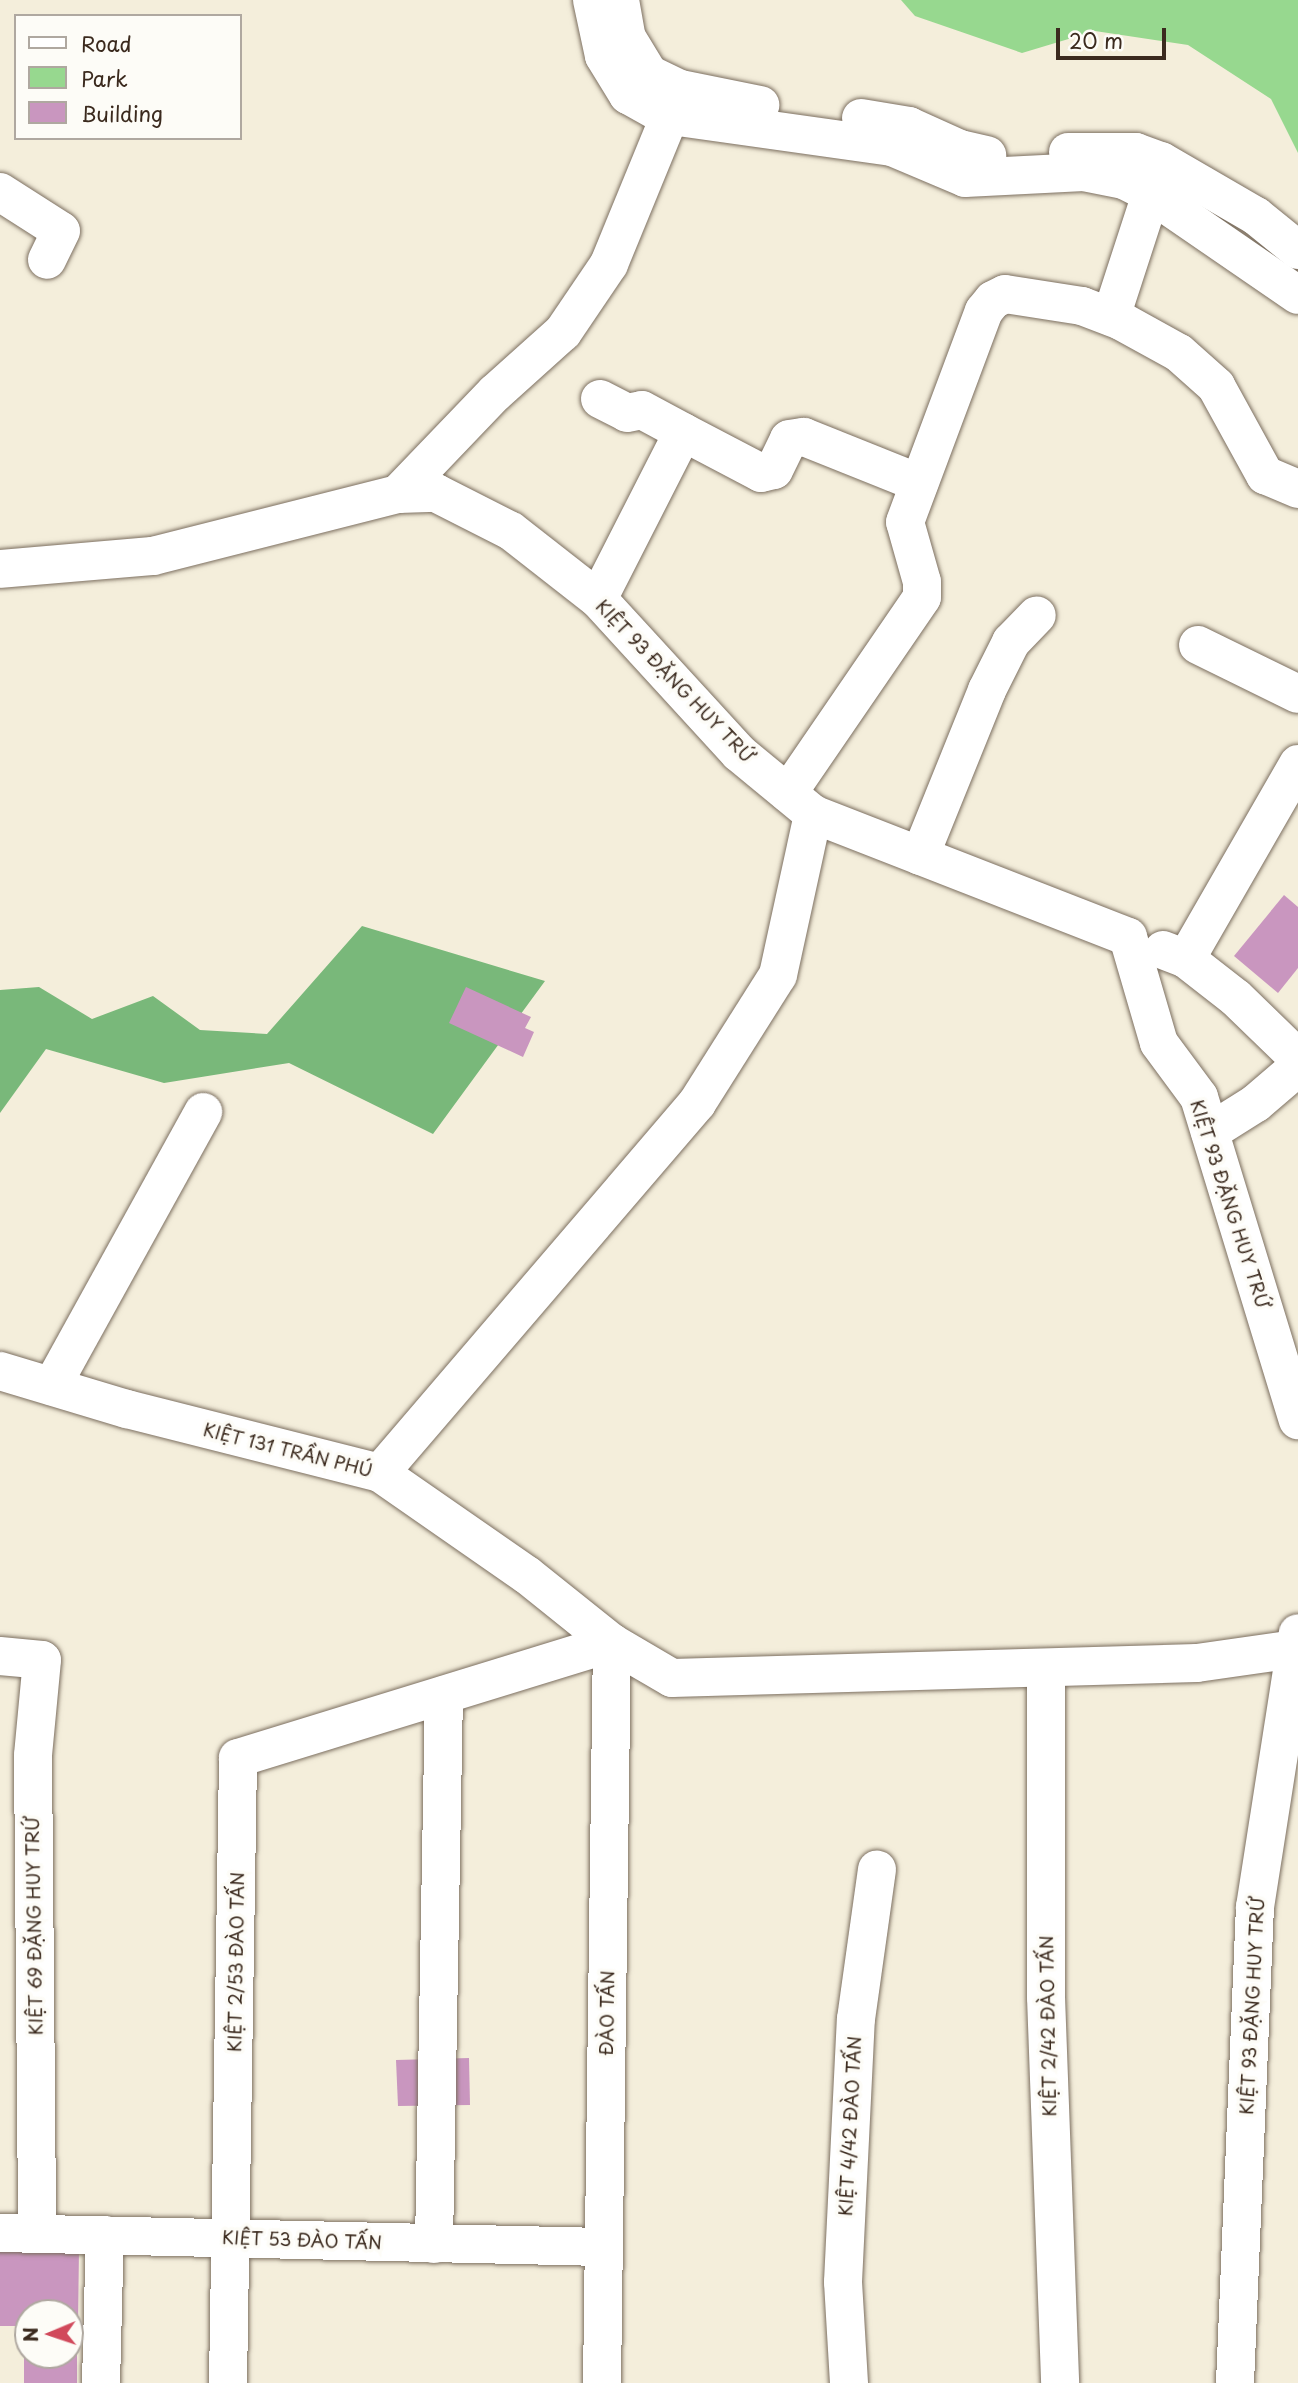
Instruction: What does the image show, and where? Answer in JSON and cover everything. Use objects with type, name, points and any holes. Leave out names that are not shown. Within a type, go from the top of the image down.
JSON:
[{"type":"street","points":[[592,0],[604,56],[628,94],[892,147],[965,178],[1084,172],[1124,180],[1156,177],[1256,216],[1298,250]]},
{"type":"street","points":[[620,0],[635,56],[676,102]]},
{"type":"street","points":[[398,494],[495,393],[563,332],[608,264],[676,102]]},
{"type":"street","points":[[1156,177],[1298,295]]},
{"type":"street","points":[[1111,317],[1156,177]]},
{"type":"street","points":[[0,192],[61,232],[47,260]]},
{"type":"street","points":[[380,1473],[697,1103],[778,975],[801,804],[922,597],[922,582],[905,530],[919,483],[984,311],[993,300],[1005,294],[1082,306],[1111,317],[1180,353],[1216,386],[1265,475],[1298,489]]},
{"type":"street","points":[[600,399],[627,413],[642,410],[761,473],[774,470],[789,439],[804,437],[919,483]]},
{"type":"street","points":[[598,599],[683,432]]},
{"type":"street","name":"KIỆT 93 ĐẶNG HUY TRỨ","points":[[0,569],[153,555],[398,494],[436,493],[511,531],[598,599],[739,753],[801,804],[920,856],[1128,937],[1159,1043],[1199,1097],[1298,1420]]},
{"type":"street","points":[[920,856],[987,690],[1011,642],[1037,615]]},
{"type":"street","points":[[1198,645],[1298,694]]},
{"type":"street","points":[[1186,958],[1298,764]]},
{"type":"street","points":[[1128,937],[1186,958],[1236,998],[1298,1059]]},
{"type":"street","points":[[1210,1132],[1256,1103],[1298,1067]]},
{"type":"street","points":[[52,1386],[203,1112]]},
{"type":"street","name":"KIỆT 131 TRẦN PHÚ","points":[[0,1371],[380,1473],[527,1574],[612,1643],[672,1678],[1197,1663],[1297,1641]]},
{"type":"street","name":"KIỆT 93 ĐẶNG HUY TRỨ","points":[[1235,2383],[1255,1907],[1297,1641]]},
{"type":"street","name":"KIỆT 2/53 ĐÀO TẤN","points":[[228,2383],[233,2238],[238,1758],[612,1643]]},
{"type":"street","name":"ĐÀO TẤN","points":[[602,2383],[612,1643]]},
{"type":"street","name":"KIỆT 69 ĐẶNG HUY TRỨ","points":[[0,1656],[42,1660],[33,1755],[19,2233]]},
{"type":"street","name":"KIỆT 2/42 ĐÀO TẤN","points":[[1046,1669],[1046,1997],[1060,2383]]},
{"type":"street","points":[[434,2244],[444,1695]]},
{"type":"street","name":"KIỆT 4/42 ĐÀO TẤN","points":[[849,2383],[843,2282],[856,2019],[877,1869]]},
{"type":"street","name":"KIỆT 53 ĐÀO TẤN","points":[[19,2233],[604,2247]]},
{"type":"street","points":[[101,2383],[105,2235]]},
{"type":"green space","points":[[901,0],[1298,0],[1298,153],[1271,99],[1188,45],[1095,31],[1022,53],[915,16]]},
{"type":"green space","points":[[362,926],[545,981],[433,1134],[289,1063],[164,1083],[46,1049],[0,1113],[0,990],[39,987],[92,1019],[153,996],[200,1030],[267,1034]]},
{"type":"building","points":[[1284,895],[1298,907],[1298,968],[1278,993],[1234,956]]},
{"type":"building","points":[[466,987],[531,1017],[525,1028],[534,1032],[523,1057],[449,1023]]},
{"type":"building","points":[[469,2058],[470,2105],[398,2106],[396,2060]]},
{"type":"building","points":[[0,2249],[79,2249],[78,2299],[14,2299],[14,2326],[0,2326]]},
{"type":"building","points":[[24,2369],[77,2369],[77,2383],[24,2383]]}]
